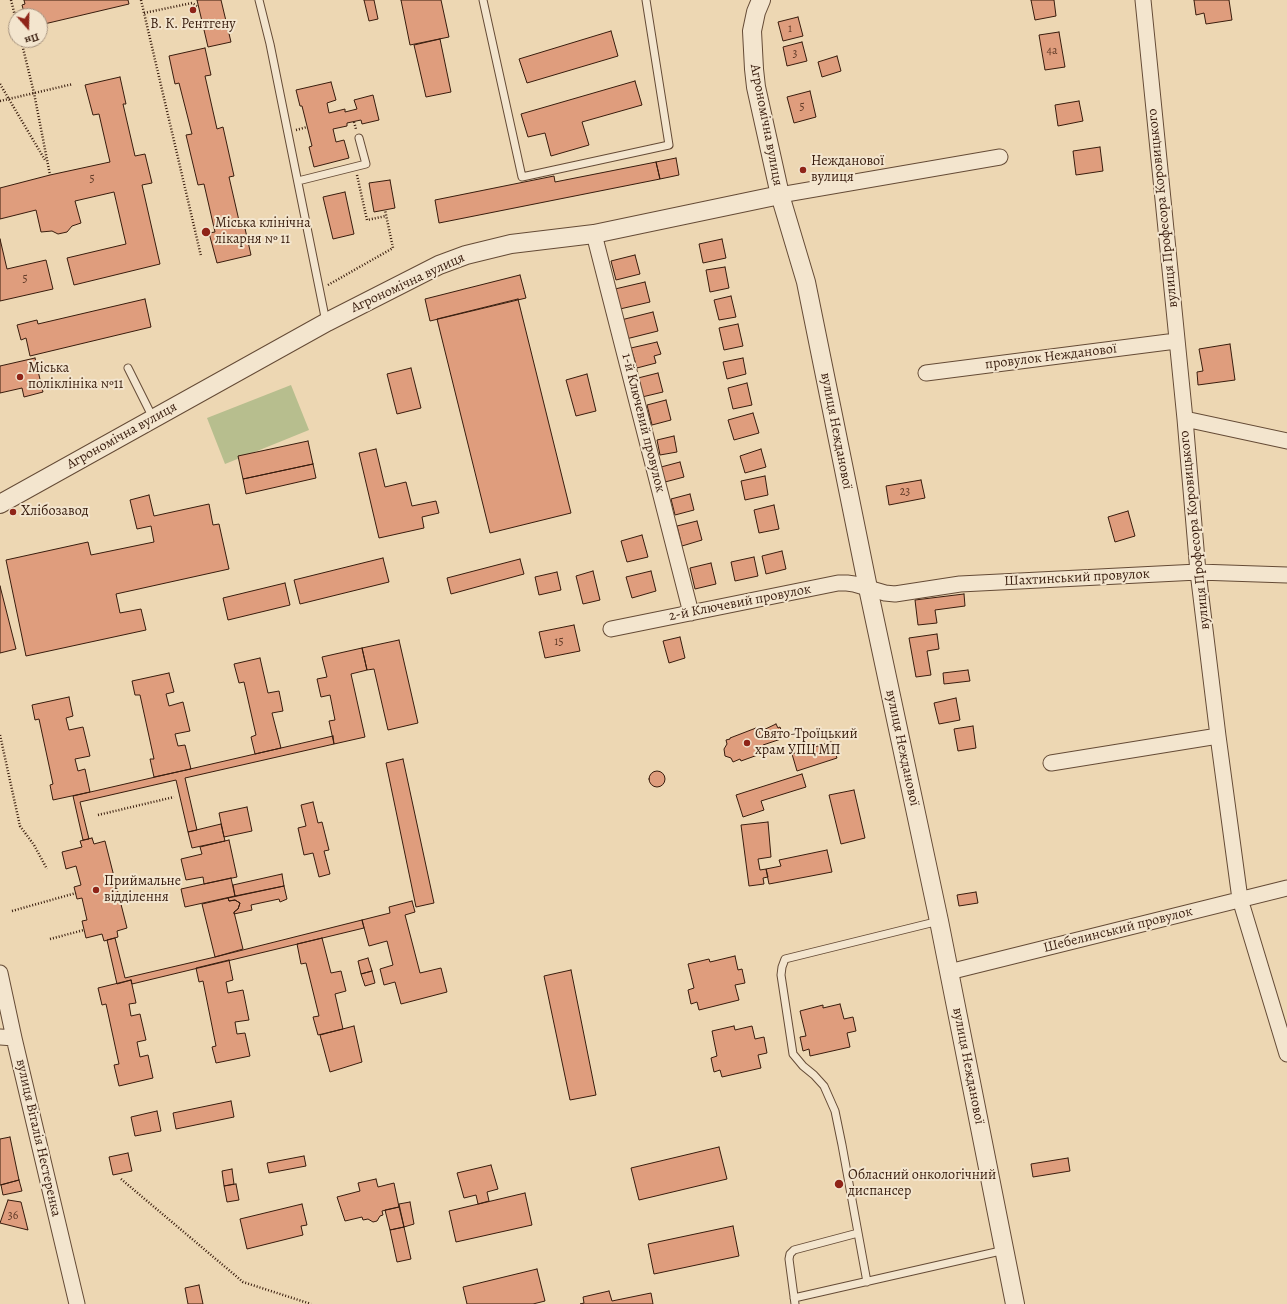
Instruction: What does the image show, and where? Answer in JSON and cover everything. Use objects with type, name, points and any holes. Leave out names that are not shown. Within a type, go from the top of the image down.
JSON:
[{"type":"street","name":"Агрономічна вулиця","points":[[0,504],[326,322],[439,265],[466,255],[511,244],[594,234],[780,195],[756,87],[754,69],[752,31],[756,12],[761,0]]},
{"type":"street","name":"вулиця Професора Коровицького","points":[[1142,0],[1198,572],[1240,899],[1287,1054]]},
{"type":"street","points":[[780,195],[1000,157]]},
{"type":"street","name":"вулиця Нежданової","points":[[780,195],[806,282],[868,588],[940,921],[1015,1304]]},
{"type":"street","name":"1-й Ключевий провулок","points":[[594,234],[691,613]]},
{"type":"street","name":"провулок Нежданової","points":[[926,373],[1176,341]]},
{"type":"street","points":[[1184,419],[1287,441]]},
{"type":"street","name":"Шахтинський провулок","points":[[868,588],[895,594],[960,584],[1198,572],[1287,575]]},
{"type":"street","name":"2-й Ключевий провулок","points":[[611,629],[838,583],[847,582],[868,588]]},
{"type":"street","points":[[1051,763],[1218,736]]},
{"type":"street","name":"Шебелинський провулок","points":[[949,972],[1287,888]]},
{"type":"street","name":"вулиця Віталія Нестеренка","points":[[0,973],[7,1038],[77,1304]]},
{"type":"lane","points":[[259,0],[270,44],[326,322]]},
{"type":"lane","points":[[483,0],[522,177],[669,145],[646,0]]},
{"type":"lane","points":[[298,181],[366,164],[359,138]]},
{"type":"lane","points":[[128,368],[153,418]]},
{"type":"lane","points":[[867,1282],[835,1111],[824,1086],[803,1066],[794,1054],[781,975],[782,967],[785,959],[940,921]]},
{"type":"lane","points":[[858,1233],[794,1250],[790,1254],[789,1259],[794,1301],[867,1282],[1005,1250]]},
{"type":"path","points":[[141,0],[201,256]]},
{"type":"path","points":[[144,13],[192,3],[198,7]]},
{"type":"path","points":[[23,48],[34,93],[50,175]]},
{"type":"path","points":[[0,84],[47,162]]},
{"type":"path","points":[[0,101],[73,84]]},
{"type":"path","points":[[356,172],[367,220],[386,216]]},
{"type":"path","points":[[0,735],[20,826],[34,845],[47,869]]},
{"type":"path","points":[[98,815],[174,797]]},
{"type":"path","points":[[12,911],[76,893]]},
{"type":"path","points":[[50,939],[84,930]]},
{"type":"path","points":[[121,1179],[243,1282],[311,1304]]},
{"type":"green space","points":[[291,385],[309,430],[225,464],[207,418]]},
{"type":"building","points":[[24,0],[128,0],[129,4],[48,23],[48,8],[23,8],[22,5],[25,4]]},
{"type":"building","points":[[197,0],[221,0],[231,42],[208,47]]},
{"type":"building","points":[[364,0],[374,0],[378,19],[369,21]]},
{"type":"building","points":[[401,0],[441,0],[449,37],[410,45]]},
{"type":"building","points":[[1031,0],[1054,0],[1056,16],[1035,20]]},
{"type":"building","points":[[1194,0],[1229,0],[1232,20],[1206,24],[1204,13],[1196,15]]},
{"type":"building","points":[[798,17],[803,36],[783,41],[778,22]]},
{"type":"building","points":[[611,31],[618,56],[527,83],[519,59]]},
{"type":"building","points":[[1059,32],[1065,67],[1045,70],[1039,35]]},
{"type":"building","points":[[440,39],[451,92],[426,97],[414,45]]},
{"type":"building","points":[[802,42],[807,61],[787,66],[783,47]]},
{"type":"building","points":[[205,48],[211,75],[205,76],[217,129],[223,127],[234,176],[229,177],[240,225],[244,224],[251,255],[217,263],[209,233],[215,232],[204,184],[198,185],[186,135],[192,134],[179,83],[175,84],[169,56]]},
{"type":"building","points":[[837,56],[841,71],[822,77],[818,62]]},
{"type":"building","points":[[120,77],[126,104],[123,104],[135,156],[145,154],[152,183],[142,185],[160,264],[74,285],[67,258],[126,244],[114,192],[75,201],[81,223],[72,226],[67,232],[58,234],[52,231],[41,232],[36,210],[0,219],[0,188],[110,162],[99,114],[93,115],[85,85]]},
{"type":"building","points":[[635,81],[642,105],[582,122],[589,145],[551,156],[545,133],[528,137],[521,114]]},
{"type":"building","points":[[331,82],[336,100],[327,103],[329,113],[345,109],[345,112],[357,109],[354,100],[373,95],[379,120],[362,124],[361,120],[347,123],[347,126],[333,129],[336,142],[344,140],[349,158],[314,167],[309,147],[312,146],[302,106],[300,106],[296,90]]},
{"type":"building","points":[[810,91],[816,117],[794,123],[787,97]]},
{"type":"building","points":[[1079,101],[1083,121],[1058,126],[1055,105]]},
{"type":"building","points":[[1100,147],[1103,171],[1076,175],[1073,151]]},
{"type":"building","points":[[676,158],[679,175],[660,179],[656,162]]},
{"type":"building","points":[[656,162],[660,179],[439,223],[435,200],[554,176],[555,182]]},
{"type":"building","points":[[390,180],[395,208],[374,212],[369,183]]},
{"type":"building","points":[[345,192],[354,234],[333,239],[323,197]]},
{"type":"building","points":[[0,239],[7,269],[46,260],[53,289],[0,301]]},
{"type":"building","points":[[722,239],[726,258],[703,263],[699,244]]},
{"type":"building","points":[[635,255],[640,274],[616,280],[611,261]]},
{"type":"building","points":[[725,267],[729,288],[710,292],[706,270]]},
{"type":"building","points":[[520,275],[526,298],[430,321],[425,299]]},
{"type":"building","points":[[645,282],[650,302],[620,309],[615,289]]},
{"type":"building","points":[[731,296],[736,317],[719,320],[714,300]]},
{"type":"building","points":[[145,299],[151,327],[30,356],[26,338],[21,340],[17,325],[37,320],[38,324]]},
{"type":"building","points":[[518,299],[571,513],[490,533],[437,319]]},
{"type":"building","points":[[653,312],[658,331],[626,339],[621,320]]},
{"type":"building","points":[[738,324],[743,346],[724,350],[719,328]]},
{"type":"building","points":[[657,342],[661,354],[654,356],[656,363],[637,368],[631,348]]},
{"type":"building","points":[[1230,344],[1235,380],[1198,385],[1197,372],[1203,371],[1199,349]]},
{"type":"building","name":"Міська поліклініка №11","points":[[35,358],[43,392],[24,397],[22,388],[0,393],[0,366]]},
{"type":"building","points":[[743,358],[746,374],[727,379],[723,362]]},
{"type":"building","points":[[411,368],[421,408],[397,414],[387,374]]},
{"type":"building","points":[[658,373],[663,392],[642,397],[638,378]]},
{"type":"building","points":[[587,374],[596,411],[576,416],[566,380]]},
{"type":"building","points":[[747,383],[752,405],[733,409],[728,388]]},
{"type":"building","points":[[666,400],[671,420],[652,425],[647,405]]},
{"type":"building","points":[[753,413],[759,433],[734,440],[728,420]]},
{"type":"building","points":[[674,436],[677,452],[660,455],[657,440]]},
{"type":"building","points":[[308,441],[313,464],[243,479],[238,456]]},
{"type":"building","points":[[376,449],[385,487],[406,482],[412,506],[436,501],[439,513],[422,517],[424,528],[379,538],[359,453]]},
{"type":"building","points":[[761,449],[766,467],[745,473],[740,456]]},
{"type":"building","points":[[680,462],[684,477],[665,482],[661,467]]},
{"type":"building","points":[[313,464],[316,478],[246,494],[243,479]]},
{"type":"building","points":[[765,476],[768,495],[745,500],[741,481]]},
{"type":"building","points":[[921,480],[925,498],[889,505],[886,486]]},
{"type":"building","points":[[690,494],[694,510],[675,515],[671,499]]},
{"type":"building","points":[[149,495],[154,516],[209,504],[213,525],[219,524],[229,569],[116,594],[120,613],[141,609],[146,630],[26,656],[6,560],[88,542],[91,555],[154,542],[151,526],[137,529],[130,500]]},
{"type":"building","points":[[774,505],[779,529],[759,533],[754,510]]},
{"type":"building","points":[[1128,511],[1135,536],[1115,542],[1108,517]]},
{"type":"building","points":[[697,521],[702,540],[682,546],[677,526]]},
{"type":"building","points":[[642,535],[648,557],[627,562],[621,541]]},
{"type":"building","points":[[782,551],[786,569],[766,574],[762,556]]},
{"type":"building","points":[[754,557],[758,576],[735,581],[731,562]]},
{"type":"building","points":[[383,558],[389,582],[300,604],[294,580]]},
{"type":"building","points":[[520,559],[524,574],[451,594],[447,578]]},
{"type":"building","points":[[711,563],[716,584],[695,589],[690,568]]},
{"type":"building","points":[[593,571],[600,600],[583,604],[576,576]]},
{"type":"building","points":[[651,571],[656,591],[632,598],[626,577]]},
{"type":"building","points":[[557,572],[561,590],[539,595],[535,577]]},
{"type":"building","points":[[285,583],[290,605],[228,620],[223,598]]},
{"type":"building","points":[[0,586],[16,649],[0,653]]},
{"type":"building","points":[[964,594],[965,606],[935,610],[937,623],[918,625],[915,600]]},
{"type":"building","points":[[574,625],[580,651],[545,658],[539,632]]},
{"type":"building","points":[[937,634],[939,649],[927,651],[931,675],[916,677],[909,638]]},
{"type":"building","points":[[680,637],[685,658],[669,663],[663,641]]},
{"type":"building","points":[[399,640],[418,723],[388,730],[374,669],[367,670],[362,648]]},
{"type":"building","points":[[362,648],[367,670],[351,674],[365,737],[334,744],[329,721],[335,720],[330,695],[321,697],[317,679],[327,677],[322,657]]},
{"type":"building","points":[[260,658],[268,693],[279,691],[283,711],[272,713],[281,748],[255,754],[251,737],[256,735],[244,682],[239,683],[234,664]]},
{"type":"building","points":[[968,670],[970,681],[944,684],[943,673]]},
{"type":"building","points":[[169,673],[174,692],[166,694],[169,706],[183,702],[190,731],[175,734],[178,746],[185,745],[191,769],[154,777],[150,759],[154,759],[140,695],[135,695],[132,681]]},
{"type":"building","points":[[69,697],[73,716],[66,718],[69,730],[83,727],[90,756],[75,759],[78,771],[85,769],[90,792],[53,800],[50,785],[53,784],[39,719],[35,720],[32,705]]},
{"type":"building","points":[[956,698],[960,720],[939,724],[934,703]]},
{"type":"building","name":"Свято-Троїцький храм УПЦ МП","points":[[776,724],[778,728],[780,727],[784,738],[763,745],[766,752],[741,761],[740,759],[733,762],[731,758],[725,756],[724,749],[727,744],[726,740],[756,728],[757,733]]},
{"type":"building","points":[[973,726],[976,748],[958,751],[954,729]]},
{"type":"building","points":[[333,736],[334,744],[185,778],[197,830],[188,832],[176,780],[80,802],[89,839],[83,840],[73,796]]},
{"type":"building","points":[[831,742],[837,758],[797,771],[792,754]]},
{"type":"building","points":[[403,759],[434,903],[416,907],[386,763]]},
{"type":"building","points":[[657,771],[664,776],[665,779],[660,786],[657,787],[650,782],[649,779],[654,772]]},
{"type":"building","points":[[802,774],[806,787],[761,801],[764,810],[743,817],[736,795]]},
{"type":"building","points":[[854,790],[865,838],[841,844],[829,795]]},
{"type":"building","points":[[313,802],[318,823],[322,822],[329,850],[324,851],[330,874],[319,877],[313,853],[304,855],[298,828],[306,826],[301,805]]},
{"type":"building","points":[[247,807],[252,831],[224,837],[219,813]]},
{"type":"building","points":[[768,822],[771,857],[758,859],[760,870],[766,869],[768,877],[763,878],[764,884],[749,886],[741,825]]},
{"type":"building","points":[[221,824],[225,841],[192,848],[188,832]]},
{"type":"building","name":"Приймальне відділення","points":[[92,838],[94,844],[105,841],[127,928],[117,931],[118,937],[104,941],[102,934],[86,938],[82,921],[87,920],[82,898],[77,899],[74,887],[81,885],[76,866],[66,869],[62,852],[82,847],[80,841]]},
{"type":"building","points":[[229,840],[237,877],[204,884],[203,877],[186,880],[181,859],[202,854],[200,847]]},
{"type":"building","points":[[827,850],[832,872],[769,884],[766,869],[781,866],[779,860]]},
{"type":"building","points":[[282,874],[284,886],[235,896],[233,885]]},
{"type":"building","points":[[231,878],[235,896],[185,907],[181,889]]},
{"type":"building","points":[[284,886],[287,899],[280,902],[279,899],[251,905],[252,910],[234,914],[240,903],[235,900],[229,901],[228,898]]},
{"type":"building","points":[[976,892],[978,903],[959,906],[957,895]]},
{"type":"building","points":[[228,898],[229,901],[235,900],[240,903],[238,909],[234,912],[243,949],[215,957],[202,904]]},
{"type":"building","points":[[412,901],[415,912],[405,915],[420,973],[441,968],[447,992],[401,1004],[395,982],[384,985],[380,969],[393,965],[387,941],[369,946],[362,920],[390,913],[389,907]]},
{"type":"building","points":[[362,920],[364,928],[132,984],[131,980],[117,984],[107,940],[115,938],[125,978]]},
{"type":"building","points":[[322,938],[331,973],[341,971],[346,991],[335,994],[343,1029],[318,1035],[313,1017],[319,1016],[306,963],[301,964],[297,944]]},
{"type":"building","points":[[735,956],[738,970],[742,969],[745,983],[735,985],[739,1000],[699,1010],[697,1002],[691,1004],[688,990],[694,988],[688,964],[709,959],[710,962]]},
{"type":"building","points":[[368,958],[372,971],[361,974],[358,961]]},
{"type":"building","points":[[229,960],[233,980],[226,982],[228,993],[243,990],[249,1020],[235,1022],[237,1034],[245,1033],[250,1056],[216,1063],[212,1047],[216,1046],[203,981],[199,982],[196,968]]},
{"type":"building","points":[[571,970],[596,1095],[570,1100],[544,976]]},
{"type":"building","points":[[372,971],[375,983],[365,986],[361,974]]},
{"type":"building","points":[[131,980],[136,1003],[129,1004],[131,1016],[140,1014],[146,1040],[137,1042],[140,1057],[148,1055],[153,1078],[119,1086],[114,1065],[119,1064],[106,1004],[102,1005],[98,988]]},
{"type":"building","points":[[840,1004],[844,1019],[853,1017],[856,1031],[847,1033],[850,1047],[810,1056],[809,1049],[803,1051],[800,1037],[806,1036],[800,1011],[823,1005],[823,1008]]},
{"type":"building","points":[[354,1026],[362,1062],[330,1072],[320,1035]]},
{"type":"building","points":[[734,1026],[735,1030],[752,1026],[755,1039],[764,1037],[767,1053],[758,1055],[761,1068],[722,1077],[720,1070],[714,1072],[711,1058],[717,1056],[712,1031]]},
{"type":"building","points":[[231,1101],[234,1117],[176,1129],[173,1113]]},
{"type":"building","points":[[157,1111],[161,1131],[135,1136],[131,1117]]},
{"type":"building","points":[[10,1137],[19,1180],[0,1185],[0,1139]]},
{"type":"building","points":[[719,1147],[727,1179],[639,1200],[631,1168]]},
{"type":"building","points":[[128,1153],[132,1171],[113,1175],[109,1157]]},
{"type":"building","points":[[304,1156],[306,1166],[269,1173],[267,1163]]},
{"type":"building","points":[[1068,1158],[1070,1171],[1033,1177],[1031,1164]]},
{"type":"building","points":[[491,1165],[498,1189],[487,1192],[489,1201],[478,1204],[476,1195],[464,1198],[457,1173]]},
{"type":"building","points":[[232,1169],[234,1184],[224,1186],[222,1171]]},
{"type":"building","points":[[376,1179],[378,1187],[394,1183],[399,1207],[382,1211],[383,1215],[380,1216],[377,1221],[373,1222],[368,1219],[363,1220],[362,1217],[345,1221],[337,1197],[360,1191],[358,1183]]},
{"type":"building","points":[[19,1180],[22,1191],[3,1195],[1,1185]]},
{"type":"building","points":[[236,1184],[239,1200],[227,1202],[224,1186]]},
{"type":"building","points":[[525,1193],[532,1225],[456,1242],[449,1211]]},
{"type":"building","points":[[8,1200],[21,1202],[28,1230],[0,1223]]},
{"type":"building","points":[[410,1202],[414,1224],[404,1227],[399,1204]]},
{"type":"building","points":[[302,1204],[307,1225],[301,1226],[303,1235],[247,1249],[240,1219]]},
{"type":"building","points":[[399,1207],[404,1227],[390,1230],[385,1210]]},
{"type":"building","points":[[733,1226],[739,1256],[654,1274],[648,1244]]},
{"type":"building","points":[[404,1227],[411,1259],[397,1262],[390,1230]]},
{"type":"building","points":[[537,1269],[545,1301],[533,1304],[467,1304],[463,1287]]},
{"type":"building","points":[[199,1285],[203,1304],[188,1304],[185,1288]]},
{"type":"building","points":[[609,1291],[612,1301],[651,1293],[653,1304],[580,1304],[584,1303],[583,1297]]},
{"type":"place","name":"В. К. Рентгену","points":[[193,10]]},
{"type":"place","name":"Нежданової вулиця","points":[[803,170]]},
{"type":"place","name":"Міська клінічна лікарня № 11","points":[[206,232]]},
{"type":"place","name":"Міська поліклініка №11","points":[[20,377]]},
{"type":"place","name":"Хлібозавод","points":[[13,512]]},
{"type":"place","name":"Свято-Троїцький храм УПЦ МП","points":[[747,743]]},
{"type":"place","name":"Приймальне відділення","points":[[96,890]]},
{"type":"place","name":"Обласний онкологічний диспансер","points":[[839,1184]]}]
